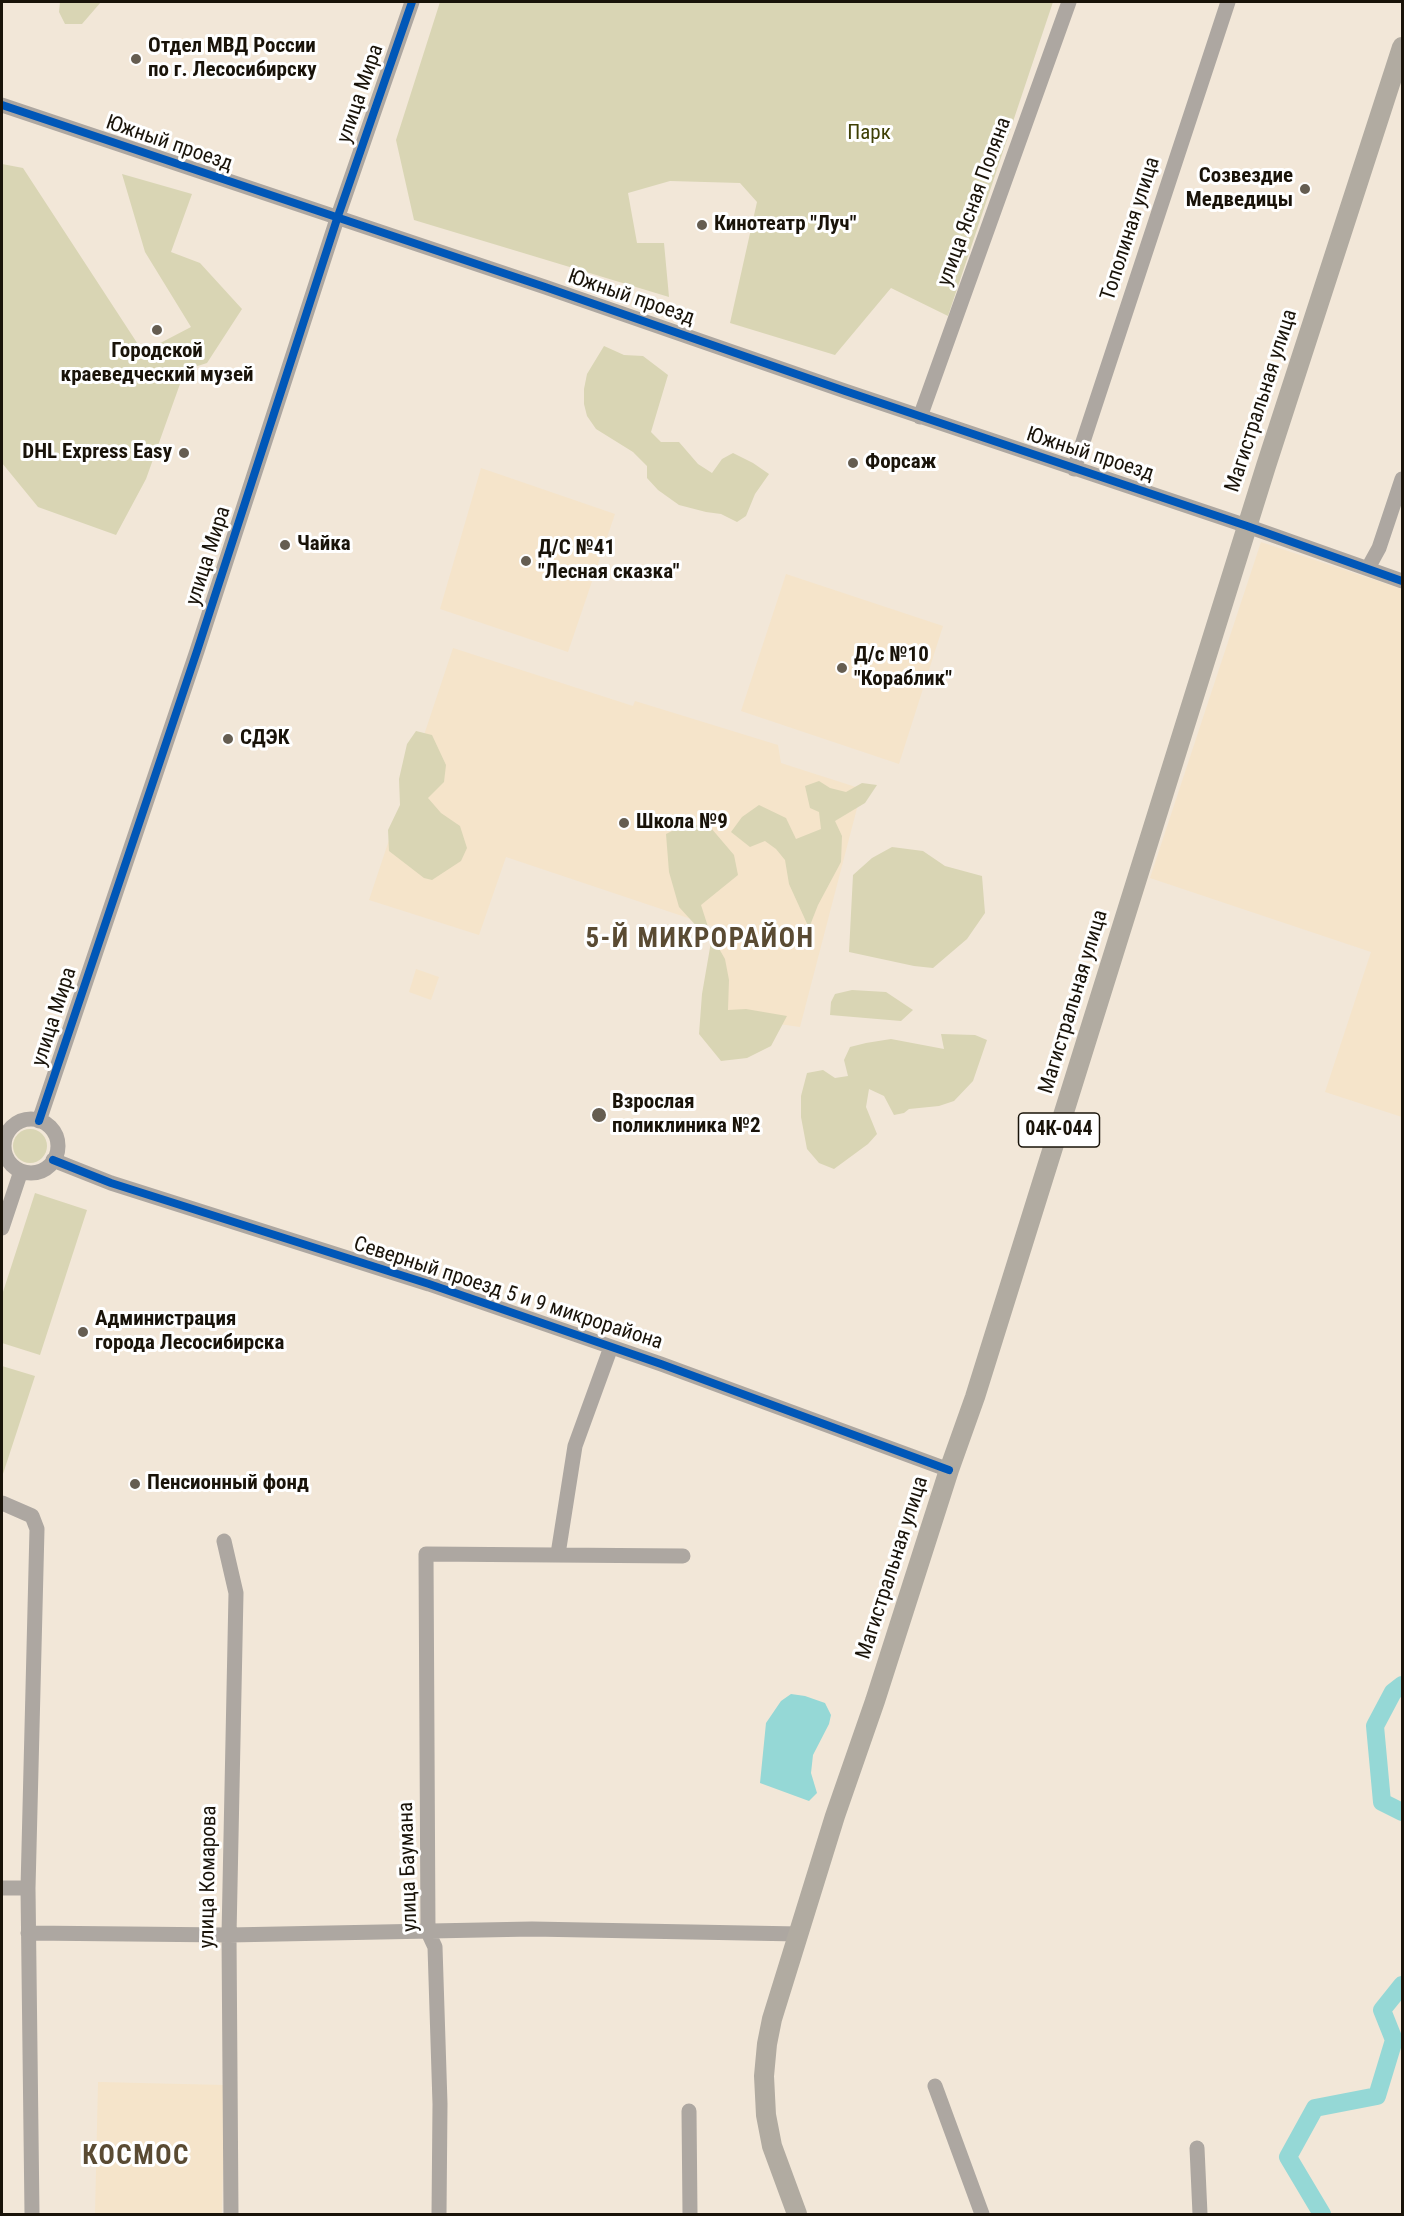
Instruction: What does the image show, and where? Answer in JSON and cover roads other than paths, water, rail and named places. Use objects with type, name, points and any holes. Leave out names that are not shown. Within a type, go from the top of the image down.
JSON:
[{"type":"main road","name":"Магистральная улица","points":[[797,2214],[772,2146],[766,2115],[764,2076],[772,2019],[835,1816],[979,1386],[1247,526],[1402,47]]},
{"type":"street","name":"улица Мира","points":[[39,1121],[198,651],[337,219],[412,2]]},
{"type":"street","name":"улица Ясная Поляна","points":[[920,417],[1069,2]]},
{"type":"street","name":"Тополиная улица","points":[[1074,469],[1228,2]]},
{"type":"street","name":"Южный проезд","points":[[2,105],[545,287],[1402,581]]},
{"type":"street","points":[[1368,568],[1379,548],[1402,480]]},
{"type":"street","points":[[29,1119],[39,1121],[50,1127],[56,1137],[57,1149],[53,1160],[47,1167],[30,1173],[21,1171],[8,1160],[3,1143],[10,1128],[19,1122],[29,1119]]},
{"type":"street","name":"Северный проезд 5 и 9 микрорайона","points":[[53,1160],[111,1183],[429,1284],[611,1347],[949,1470]]},
{"type":"street","points":[[2,1228],[21,1171]]},
{"type":"street","points":[[611,1347],[575,1446],[558,1554],[683,1556]]},
{"type":"street","points":[[2,1503],[32,1516],[37,1529],[28,1888],[32,2214]]},
{"type":"street","name":"улица Комарова","points":[[224,1541],[236,1593],[229,1935],[231,2214]]},
{"type":"street","name":"улица Баумана","points":[[438,2214],[440,2104],[435,1947],[428,1932],[426,1554],[558,1554]]},
{"type":"street","points":[[2,1888],[28,1888]]},
{"type":"street","points":[[28,1933],[229,1935],[532,1929],[799,1934]]},
{"type":"street","points":[[935,2086],[982,2214]]},
{"type":"street","points":[[689,2111],[690,2214]]},
{"type":"street","points":[[1197,2148],[1200,2214]]},
{"type":"water","points":[[791,1694],[825,1703],[831,1715],[829,1724],[813,1755],[811,1773],[817,1793],[809,1801],[760,1783],[766,1723],[781,1701]]},
{"type":"waterway","points":[[1402,1685],[1393,1692],[1375,1726],[1382,1802],[1402,1812]]},
{"type":"waterway","points":[[1322,2214],[1288,2157],[1315,2108],[1377,2096],[1394,2040],[1382,2010],[1402,1985]]},
{"type":"place","name":"Отдел МВД России по г. Лесосибирску","points":[[136,59]]},
{"type":"place","name":"Созвездие Медведицы","points":[[1305,189]]},
{"type":"place","name":"Кинотеатр \"Луч\"","points":[[702,225]]},
{"type":"place","name":"Городской краеведческий музей","points":[[157,330]]},
{"type":"place","name":"DHL Express Easy","points":[[184,453]]},
{"type":"place","name":"Форсаж","points":[[853,463]]},
{"type":"place","name":"Чайка","points":[[285,545]]},
{"type":"place","name":"Д/С №41 \"Лесная сказка\"","points":[[526,561]]},
{"type":"place","name":"Д/с №10 \"Кораблик\"","points":[[842,668]]},
{"type":"place","name":"СДЭК","points":[[228,739]]},
{"type":"place","name":"Школа №9","points":[[624,823]]},
{"type":"place","name":"Взрослая поликлиника №2","points":[[599,1115]]},
{"type":"place","name":"Администрация города Лесосибирска","points":[[83,1332]]},
{"type":"place","name":"Пенсионный фонд","points":[[135,1484]]},
{"type":"district","name":"5-Й МИКРОРАЙОН","points":[[700,940]]},
{"type":"district","name":"КОСМОС","points":[[136,2157]]},
{"type":"park label","name":"Парк","points":[[869,134]]}]
